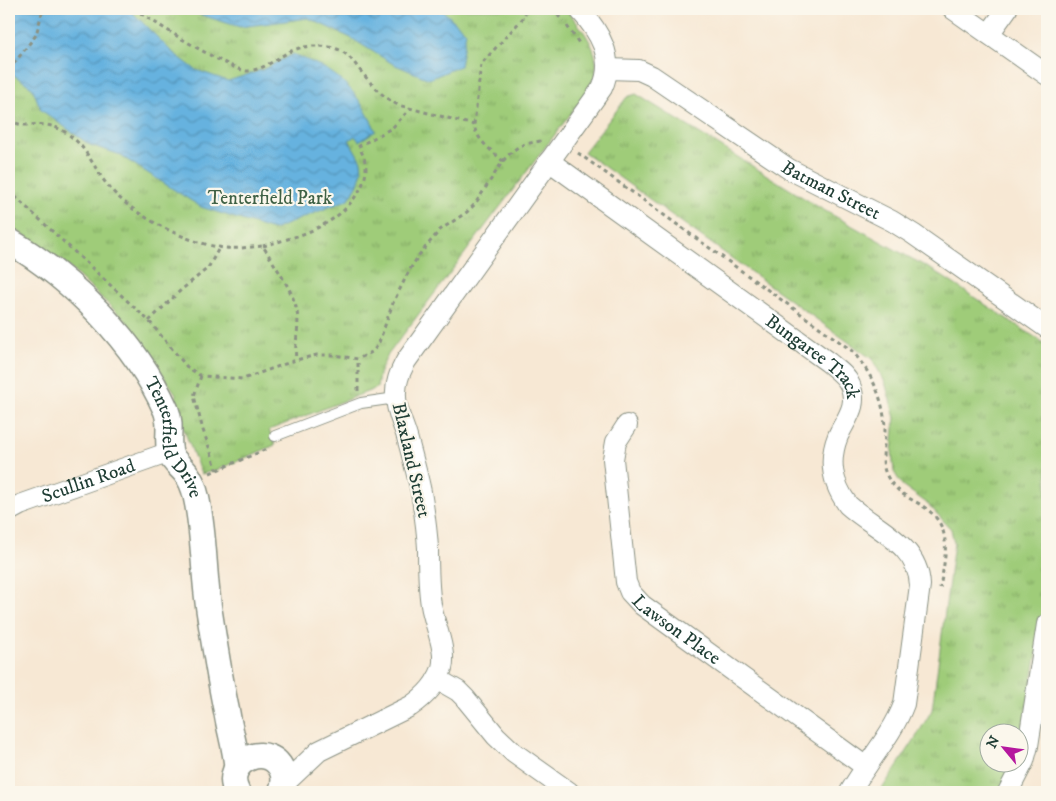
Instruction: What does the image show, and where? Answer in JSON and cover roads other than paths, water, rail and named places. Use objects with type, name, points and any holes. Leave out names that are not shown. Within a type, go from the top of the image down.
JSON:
[{"type":"street","points":[[579,9],[602,42],[608,68]]},
{"type":"street","points":[[953,9],[1047,75]]},
{"type":"street","points":[[989,34],[1007,9]]},
{"type":"street","name":"Blaxland Street","points":[[437,679],[442,667],[443,657],[431,607],[425,521],[414,463],[399,416],[396,398],[398,376],[406,360],[602,88],[608,68]]},
{"type":"street","name":"Batman Street","points":[[608,68],[639,70],[652,76],[788,169],[892,221],[913,234],[1047,328]]},
{"type":"street","name":"Bungaree Track","points":[[549,161],[828,362],[841,373],[850,385],[852,410],[839,434],[833,452],[834,481],[848,505],[910,554],[918,567],[920,585],[904,704],[890,733],[850,792]]},
{"type":"street","name":"Tenterfield Drive","points":[[9,241],[48,266],[97,311],[136,361],[157,393],[166,412],[169,422],[170,452],[192,481],[196,496],[201,524],[208,603],[236,756],[236,778]]},
{"type":"street","name":"Lawson Place","points":[[628,425],[616,442],[613,459],[623,570],[630,592],[642,605],[866,767]]},
{"type":"street","name":"Scullin Road","points":[[9,511],[20,504],[170,452]]},
{"type":"street","points":[[1008,792],[1024,761],[1028,746],[1047,624]]},
{"type":"street","points":[[214,792],[236,778],[245,759],[265,756],[294,756],[319,751],[411,706],[422,698],[437,679],[466,698],[496,736],[514,753],[569,792]]},
{"type":"street","name":"Tenterfield Drive","points":[[223,693],[240,726],[265,756],[279,765],[282,770],[283,789]]},
{"type":"street","points":[[283,789],[319,751]]},
{"type":"lane","points":[[275,436],[361,402],[396,398]]},
{"type":"water","points":[[9,9],[129,9],[171,51],[196,70],[228,81],[262,70],[293,54],[328,70],[353,92],[376,131],[359,141],[355,136],[349,140],[361,161],[362,171],[358,184],[349,199],[273,230],[201,207],[118,154],[90,145],[41,110],[32,87],[9,72]]},
{"type":"water","points":[[186,9],[441,9],[466,32],[460,66],[429,79],[393,64],[351,38],[308,18],[240,27]]},
{"type":"park label","name":"Tenterfield Park","points":[[270,198]]}]
